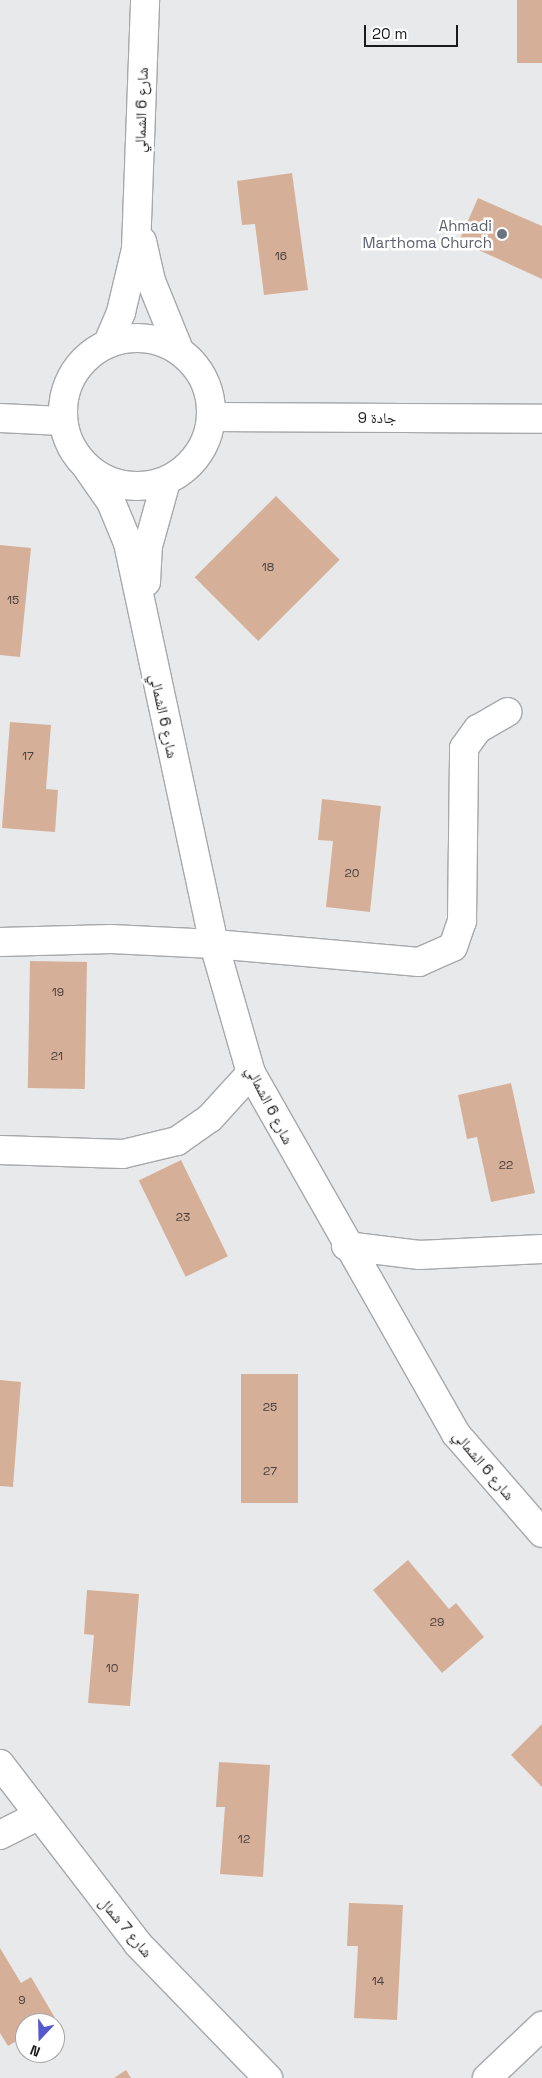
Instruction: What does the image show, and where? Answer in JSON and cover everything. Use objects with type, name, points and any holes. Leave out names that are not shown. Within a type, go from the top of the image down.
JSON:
[{"type":"street","name":"شارع 6 الشمالي","points":[[108,343],[131,279],[138,220],[144,0]]},
{"type":"street","name":"شارع 6 الشمالي","points":[[138,220],[151,281],[179,350]]},
{"type":"street","points":[[131,338],[155,340],[179,350],[198,368],[209,391],[212,417],[206,444],[190,466],[166,481],[139,488],[112,483],[88,469],[70,447],[62,421],[63,397],[72,375],[87,356],[108,343],[131,338]]},
{"type":"street","name":"جادة 9","points":[[212,417],[542,419]]},
{"type":"street","points":[[0,418],[62,421]]},
{"type":"street","name":"شارع 6 الشمالي","points":[[88,469],[120,520],[143,613],[214,944],[251,1073],[346,1246],[456,1434],[542,1533]]},
{"type":"street","name":"شارع 6 الشمالي","points":[[143,613],[148,546],[166,481]]},
{"type":"street","points":[[0,942],[111,939],[214,944],[419,962],[453,947],[462,921],[464,748],[478,729],[507,712]]},
{"type":"street","points":[[0,1150],[124,1154],[177,1141],[210,1118],[251,1073]]},
{"type":"street","points":[[346,1246],[419,1255],[542,1249]]},
{"type":"street","name":"شارع 7 شمال","points":[[0,1764],[36,1816],[138,1944],[268,2078]]},
{"type":"street","points":[[0,1835],[36,1816]]},
{"type":"street","points":[[486,2078],[542,2026]]},
{"type":"building","points":[[517,0],[542,0],[542,63],[517,63]]},
{"type":"building","points":[[292,173],[308,290],[264,295],[255,224],[242,225],[237,181]]},
{"type":"building","name":"Ahmadi Marthoma Church","points":[[478,198],[542,226],[542,279],[459,241]]},
{"type":"building","points":[[276,496],[340,560],[258,641],[195,577]]},
{"type":"building","points":[[0,545],[31,548],[20,657],[0,655]]},
{"type":"building","points":[[10,722],[51,725],[46,789],[58,790],[55,832],[2,828]]},
{"type":"building","points":[[322,799],[381,806],[370,912],[326,907],[333,841],[318,840]]},
{"type":"building","points":[[30,961],[87,962],[85,1089],[28,1088]]},
{"type":"building","points":[[511,1083],[535,1193],[491,1202],[477,1137],[467,1139],[458,1095]]},
{"type":"building","points":[[181,1160],[228,1256],[186,1277],[139,1181]]},
{"type":"building","points":[[241,1374],[298,1374],[298,1503],[241,1503]]},
{"type":"building","points":[[0,1380],[21,1382],[13,1487],[0,1486]]},
{"type":"building","points":[[408,1560],[449,1609],[456,1603],[484,1637],[442,1673],[373,1590]]},
{"type":"building","points":[[87,1590],[139,1594],[130,1706],[88,1703],[94,1635],[84,1634]]},
{"type":"building","points":[[542,1724],[542,1787],[511,1755]]},
{"type":"building","points":[[219,1762],[270,1765],[263,1877],[220,1874],[225,1807],[216,1807]]},
{"type":"building","points":[[349,1903],[403,1905],[397,2020],[354,2018],[358,1946],[347,1946]]},
{"type":"building","points":[[0,1948],[21,1983],[31,1977],[52,2013],[15,2013],[15,2042],[8,2046],[0,2033]]},
{"type":"building","points":[[126,2070],[131,2078],[114,2078]]},
{"type":"place","name":"Ahmadi Marthoma Church","points":[[502,234]]}]
